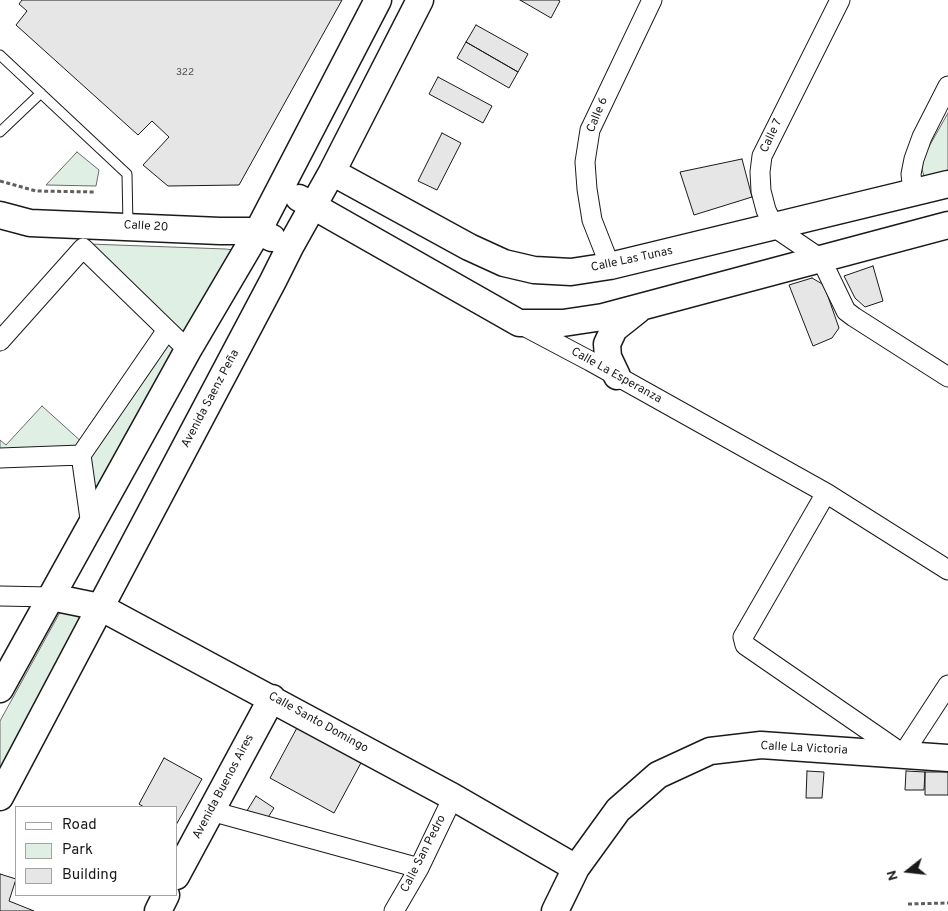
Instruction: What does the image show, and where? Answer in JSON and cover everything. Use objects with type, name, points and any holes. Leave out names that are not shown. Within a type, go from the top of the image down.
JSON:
[{"type":"main road","points":[[0,689],[188,350],[258,231],[378,0]]},
{"type":"main road","name":"Avenida Saenz Peña","points":[[0,797],[274,281],[290,247],[332,172],[417,1]]},
{"type":"main road","name":"Calle Las Tunas","points":[[332,172],[469,247],[504,263],[534,270],[571,272],[610,266],[948,184]]},
{"type":"main road","name":"Calle La Esperanza","points":[[281,188],[519,323]]},
{"type":"main road","name":"Calle 20","points":[[0,215],[30,222],[258,231],[290,247]]},
{"type":"main road","points":[[519,323],[571,322],[603,317],[948,225]]},
{"type":"main road","points":[[450,284],[469,247]]},
{"type":"main road","points":[[618,376],[608,357],[608,344],[614,329],[644,306]]},
{"type":"main road","name":"Calle Santo Domingo","points":[[52,597],[100,607],[453,796],[576,868]]},
{"type":"main road","name":"Avenida Buenos Aires","points":[[178,872],[272,698]]},
{"type":"main road","name":"Calle La Victoria","points":[[555,911],[576,868],[618,810],[658,775],[710,751],[761,746],[948,758]]},
{"type":"main road","points":[[158,911],[166,896]]},
{"type":"street","name":"Calle 6","points":[[610,266],[592,220],[587,189],[585,162],[590,130],[652,0]]},
{"type":"street","name":"Calle 7","points":[[774,227],[766,210],[761,191],[760,172],[762,156],[840,0]]},
{"type":"street","points":[[913,193],[911,174],[914,159],[922,137],[948,86]]},
{"type":"street","points":[[774,227],[821,260],[846,311],[948,377]]},
{"type":"street","points":[[0,342],[83,248],[188,350]]},
{"type":"street","name":"Calle La Esperanza","points":[[519,323],[618,376],[826,493],[948,570]]},
{"type":"street","points":[[90,526],[81,455],[167,330]]},
{"type":"street","points":[[0,444],[7,458],[81,455]]},
{"type":"street","points":[[826,493],[743,637],[745,646],[903,754],[948,685]]},
{"type":"street","points":[[0,596],[52,597]]},
{"type":"street","name":"Calle San Pedro","points":[[394,911],[419,868],[453,796]]},
{"type":"street","points":[[211,812],[419,868]]},
{"type":"lane","points":[[0,55],[127,174],[128,226]]},
{"type":"lane","points":[[0,132],[41,93]]},
{"type":"path","points":[[0,181],[36,191],[95,192]]},
{"type":"path","points":[[908,904],[948,903]]},
{"type":"green space","points":[[948,113],[948,174],[925,180],[922,159]]},
{"type":"green space","points":[[77,152],[99,170],[96,186],[46,185]]},
{"type":"green space","points":[[89,244],[226,249],[233,250],[189,341]]},
{"type":"green space","points":[[168,335],[184,349],[94,508],[85,455]]},
{"type":"green space","points":[[42,406],[84,444],[71,451],[0,458],[0,440],[6,445]]},
{"type":"green space","points":[[64,605],[90,612],[0,790],[0,721]]},
{"type":"building","points":[[22,0],[342,0],[239,185],[168,186],[143,165],[169,137],[152,121],[138,135],[16,25],[27,11],[19,4]]},
{"type":"building","points":[[520,0],[558,0],[560,1],[551,18]]},
{"type":"building","points":[[476,25],[528,54],[518,72],[466,42]]},
{"type":"building","points":[[466,42],[518,72],[509,88],[457,58]]},
{"type":"building","points":[[438,77],[492,106],[483,123],[429,94]]},
{"type":"building","points":[[442,133],[461,143],[437,190],[418,181]]},
{"type":"building","points":[[742,159],[752,197],[694,215],[680,172]]},
{"type":"building","points":[[873,266],[883,301],[865,307],[855,298],[844,276]]},
{"type":"building","points":[[812,278],[824,285],[839,328],[832,338],[813,346],[789,285]]},
{"type":"building","points":[[298,726],[362,761],[334,813],[270,778]]},
{"type":"building","points":[[164,758],[202,779],[178,821],[178,806],[142,806],[139,804]]},
{"type":"building","points":[[807,771],[824,772],[822,798],[806,798]]},
{"type":"building","points":[[906,771],[925,772],[924,790],[905,790]]},
{"type":"building","points":[[925,772],[948,772],[948,795],[925,795]]},
{"type":"building","points":[[256,796],[274,808],[265,822],[245,814]]},
{"type":"building","points":[[0,874],[15,879],[9,901],[34,911],[0,911]]}]
